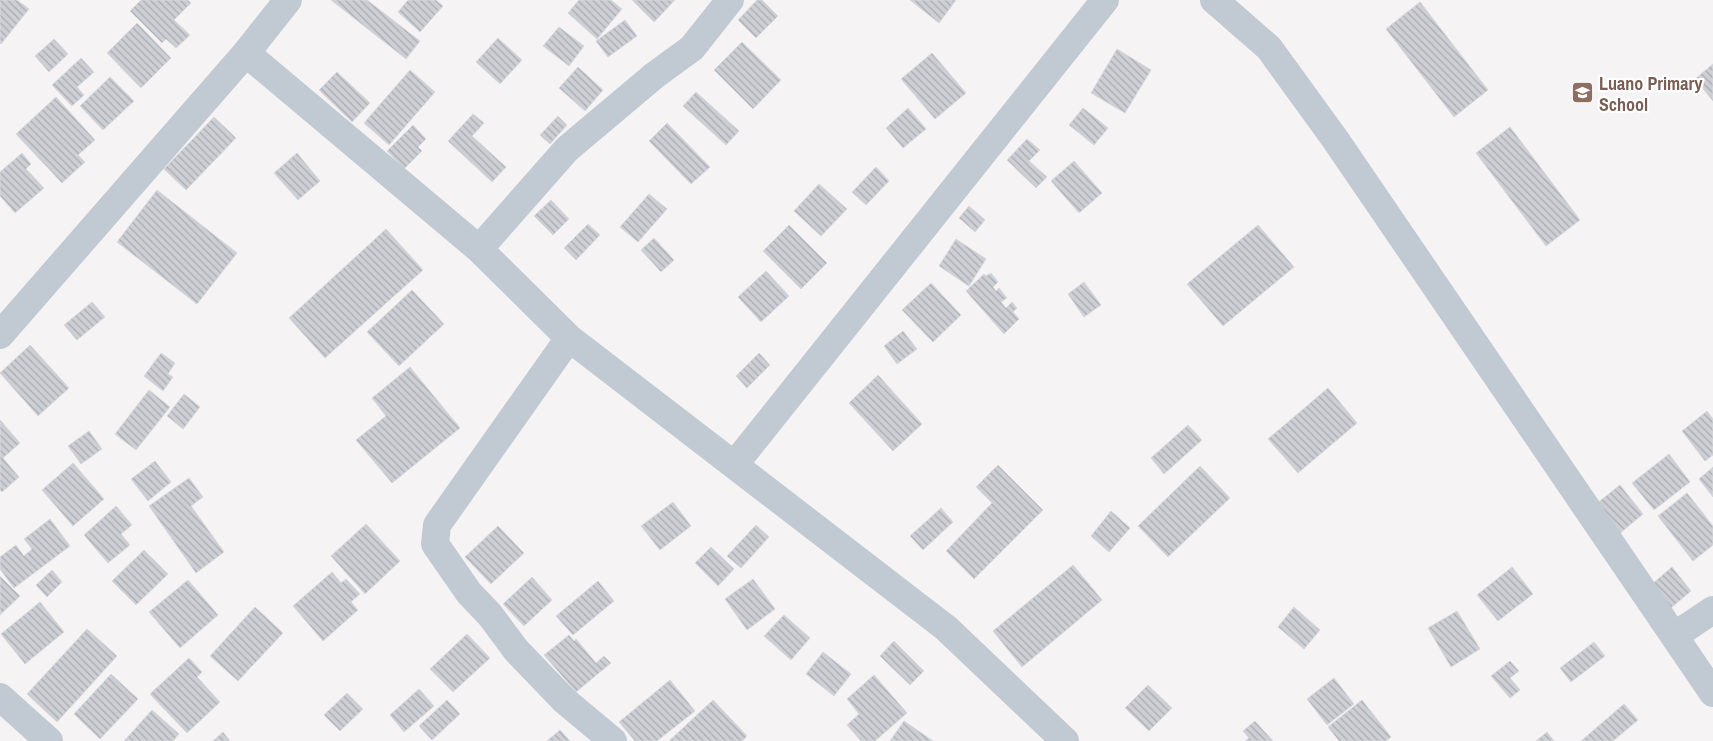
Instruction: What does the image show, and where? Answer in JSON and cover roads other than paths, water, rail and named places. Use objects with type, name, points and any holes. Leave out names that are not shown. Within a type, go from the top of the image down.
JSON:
[{"type":"street","points":[[0,336],[246,53],[288,0]]},
{"type":"street","points":[[479,249],[567,149],[655,75],[692,48],[730,0]]},
{"type":"street","points":[[735,464],[1105,0]]},
{"type":"street","points":[[1214,0],[1269,48],[1335,138],[1713,693]]},
{"type":"street","points":[[246,53],[479,249],[569,338],[946,628],[1065,741]]},
{"type":"street","points":[[569,338],[437,525],[435,544],[469,593],[490,615],[516,650],[565,700],[614,741]]},
{"type":"street","points":[[1674,636],[1713,610]]},
{"type":"street","points":[[0,697],[49,741]]},
{"type":"place","name":"Luano Primary School","points":[[1583,93]]}]
